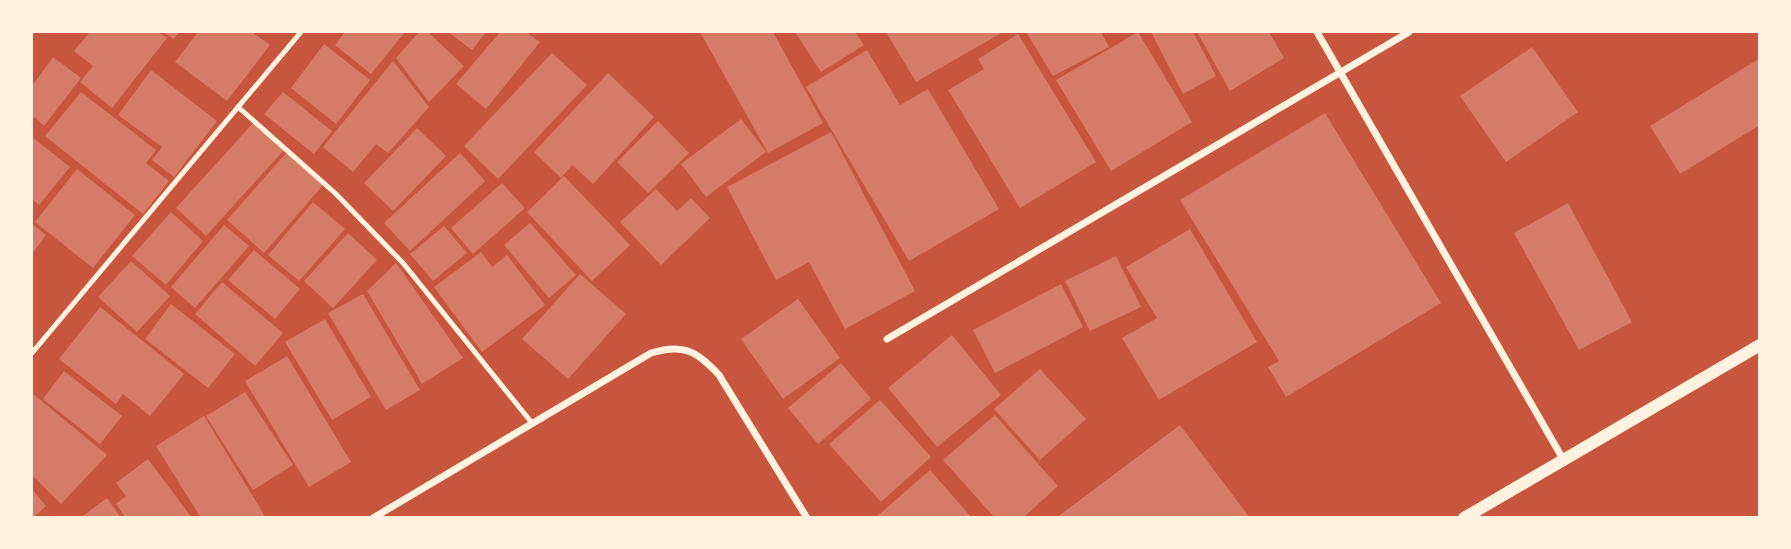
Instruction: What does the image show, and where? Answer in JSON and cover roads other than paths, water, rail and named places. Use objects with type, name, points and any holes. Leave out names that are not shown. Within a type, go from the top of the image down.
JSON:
[{"type":"street","points":[[1317,32],[1563,459]]},
{"type":"street","points":[[887,339],[1409,32]]},
{"type":"street","points":[[1464,517],[1759,345]]},
{"type":"street","points":[[373,517],[651,353],[670,347],[688,349],[705,359],[719,375],[807,517]]},
{"type":"lane","points":[[32,352],[301,32]]},
{"type":"lane","points":[[238,107],[335,192],[402,263],[532,423]]}]
